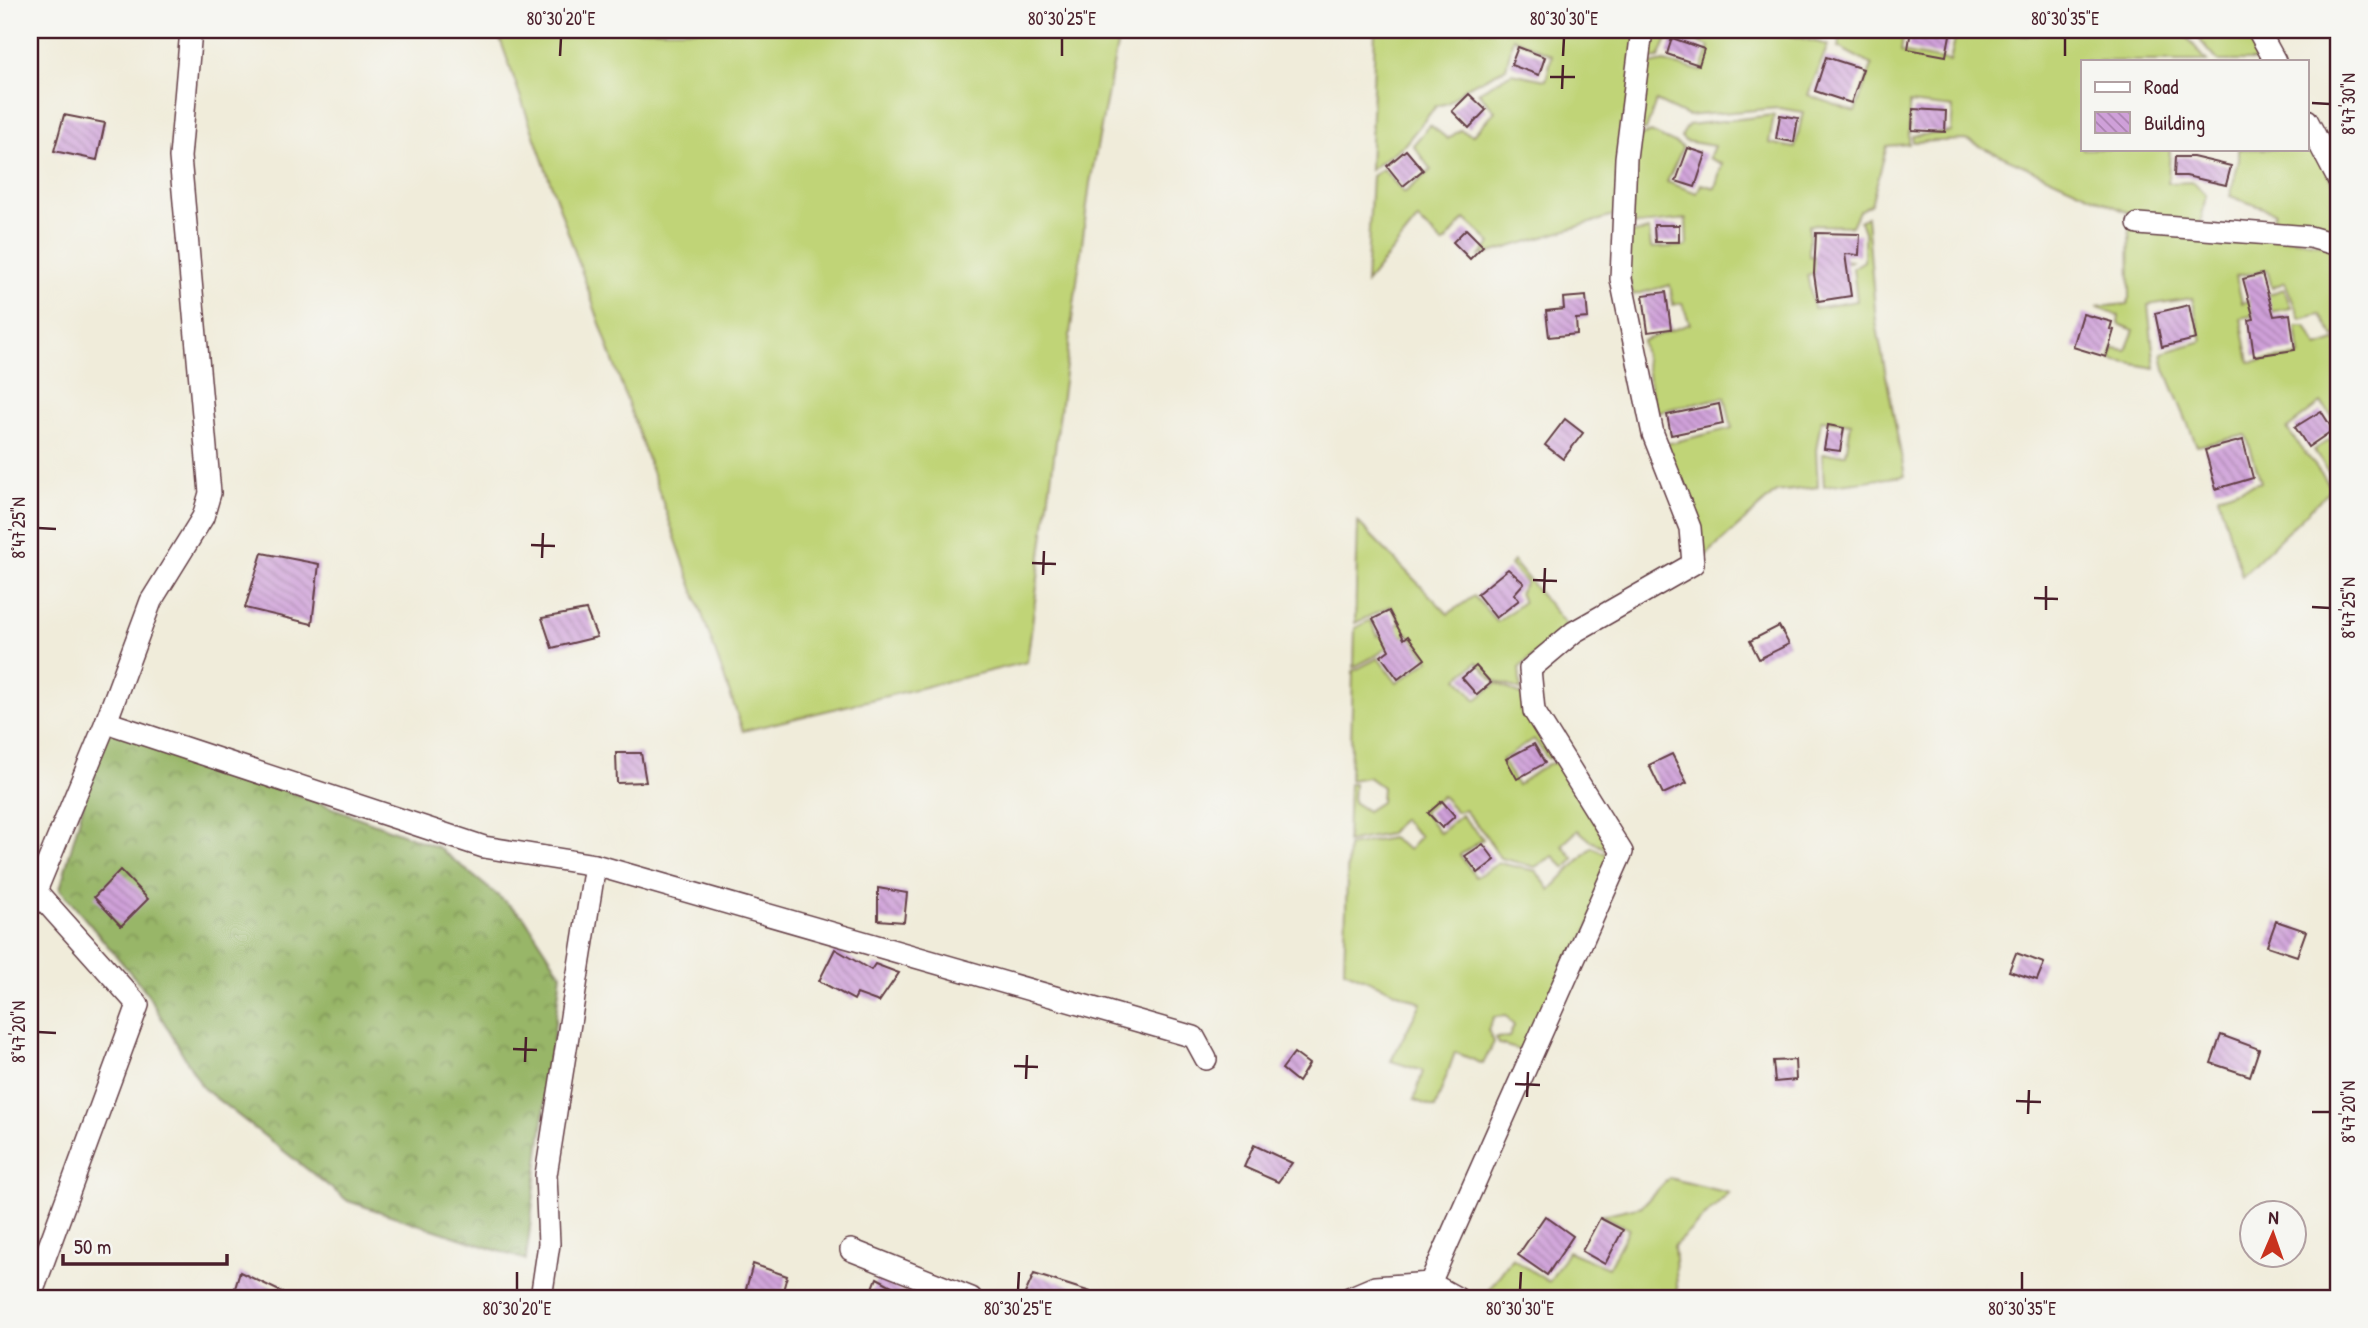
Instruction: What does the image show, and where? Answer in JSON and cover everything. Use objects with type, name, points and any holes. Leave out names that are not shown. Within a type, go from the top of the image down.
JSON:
[{"type":"street","points":[[30,1298],[138,1004],[33,890],[106,722],[151,601],[203,517],[210,493],[180,157],[191,30]]},
{"type":"street","points":[[1430,1283],[1622,852],[1534,711],[1530,669],[1574,632],[1693,564],[1690,528],[1653,434],[1621,279],[1626,158],[1642,30]]},
{"type":"street","points":[[2258,30],[2274,60]]},
{"type":"street","points":[[2308,122],[2338,179]]},
{"type":"street","points":[[2138,224],[2309,237],[2338,245]]},
{"type":"street","points":[[106,722],[484,848],[595,865],[1194,1037],[1206,1059]]},
{"type":"street","points":[[541,1298],[549,1244],[545,1175],[595,865]]},
{"type":"street","points":[[851,1250],[971,1298]]},
{"type":"street","points":[[1349,1298],[1375,1287],[1430,1283],[1457,1298]]},
{"type":"green space","points":[[497,30],[1120,30],[1090,183],[1027,662],[743,731]]},
{"type":"green space","points":[[1375,30],[1638,30],[1620,214],[1480,256],[1491,243],[1465,219],[1443,244],[1418,219],[1366,283],[1372,176],[1383,169],[1404,193],[1431,170],[1413,145],[1430,125],[1448,139],[1460,130],[1473,135],[1495,111],[1478,92],[1512,73],[1546,80],[1552,55],[1513,38],[1506,68],[1464,89],[1448,103],[1436,106],[1405,144],[1370,170]]},
{"type":"green space","points":[[1648,30],[1671,30],[1659,58],[1644,59]]},
{"type":"green space","points":[[1671,30],[1790,30],[1789,35],[1828,45],[1808,95],[1855,112],[1872,65],[1838,47],[1843,30],[1904,30],[1901,52],[1950,61],[1957,30],[2004,30],[2026,36],[2045,30],[2181,30],[2206,60],[2081,60],[2081,150],[2170,150],[2168,183],[2193,182],[2206,195],[2200,225],[2338,246],[2338,335],[2335,337],[2320,314],[2300,319],[2285,282],[2272,288],[2267,270],[2236,276],[2242,303],[2284,289],[2291,308],[2241,318],[2249,362],[2300,356],[2296,326],[2306,326],[2317,347],[2338,340],[2338,423],[2321,403],[2287,429],[2332,488],[2242,576],[2218,496],[2261,482],[2246,435],[2197,446],[2165,369],[2162,353],[2202,341],[2192,298],[2148,305],[2155,368],[2111,360],[2113,348],[2126,350],[2134,330],[2118,324],[2119,316],[2096,307],[2127,304],[2130,298],[2129,213],[1966,140],[1913,142],[1912,136],[1951,132],[1953,108],[1909,103],[1909,144],[1887,146],[1871,204],[1859,211],[1852,226],[1809,225],[1809,256],[1851,261],[1840,267],[1807,275],[1814,308],[1857,301],[1853,268],[1864,261],[1864,232],[1860,221],[1867,217],[1876,322],[1905,476],[1824,486],[1822,454],[1846,454],[1851,423],[1821,420],[1816,450],[1818,487],[1776,492],[1702,559],[1666,444],[1732,428],[1725,397],[1655,412],[1642,341],[1690,324],[1682,303],[1673,305],[1670,285],[1633,295],[1627,271],[1629,234],[1649,230],[1651,248],[1687,246],[1686,219],[1631,225],[1636,138],[1651,132],[1683,147],[1667,182],[1697,193],[1701,184],[1715,188],[1722,164],[1709,158],[1714,146],[1685,141],[1681,137],[1688,125],[1774,115],[1769,143],[1795,148],[1803,112],[1778,108],[1687,116],[1656,101],[1646,130],[1634,129],[1645,66],[1664,62],[1701,71],[1710,47]]},
{"type":"green space","points":[[2191,30],[2250,30],[2266,60],[2217,60]]},
{"type":"green space","points":[[2308,136],[2338,192],[2338,235],[2269,229],[2275,212],[2230,196],[2239,150],[2308,150]]},
{"type":"green space","points":[[2338,435],[2338,483],[2337,484],[2314,450]]},
{"type":"green space","points":[[1358,522],[1448,614],[1474,596],[1497,622],[1523,602],[1519,593],[1526,583],[1510,565],[1513,561],[1568,627],[1519,668],[1521,690],[1493,680],[1477,662],[1458,678],[1476,700],[1497,683],[1523,696],[1558,757],[1547,758],[1534,739],[1502,760],[1517,785],[1548,764],[1560,762],[1613,853],[1578,830],[1562,845],[1574,859],[1565,868],[1553,856],[1535,867],[1500,858],[1485,834],[1464,810],[1457,812],[1442,796],[1423,812],[1440,833],[1461,815],[1483,839],[1460,855],[1476,877],[1499,863],[1536,871],[1550,890],[1592,847],[1618,860],[1533,1054],[1499,1044],[1496,1038],[1509,1037],[1514,1026],[1506,1016],[1494,1017],[1488,1030],[1494,1042],[1483,1064],[1455,1052],[1435,1108],[1414,1100],[1423,1071],[1391,1061],[1421,1003],[1344,970],[1348,846],[1391,838],[1409,850],[1420,836],[1402,819],[1389,834],[1347,842],[1349,784],[1354,784],[1353,802],[1367,811],[1381,802],[1382,787],[1368,777],[1350,780],[1353,671],[1378,658],[1397,683],[1429,660],[1408,633],[1354,667],[1355,628],[1370,620],[1378,636],[1400,623],[1391,606],[1355,623]]},
{"type":"green space","points":[[106,722],[439,848],[524,917],[561,974],[526,1260],[348,1201],[203,1088],[145,990],[60,889]]},
{"type":"green space","points":[[1669,1178],[1729,1193],[1674,1246],[1678,1298],[1483,1298],[1512,1258],[1549,1282],[1568,1251],[1608,1268],[1629,1229],[1601,1215],[1642,1206]]},
{"type":"building","points":[[1911,30],[1951,30],[1946,56],[1908,49]]},
{"type":"building","points":[[1672,38],[1704,49],[1699,65],[1667,54]]},
{"type":"building","points":[[1518,47],[1545,57],[1539,75],[1511,65]]},
{"type":"building","points":[[1826,57],[1863,69],[1851,103],[1815,91]]},
{"type":"building","points":[[1469,94],[1486,110],[1469,128],[1452,111]]},
{"type":"building","points":[[1913,109],[1946,111],[1945,132],[1912,130]]},
{"type":"building","points":[[64,115],[105,123],[97,160],[54,151]]},
{"type":"building","points":[[1780,115],[1798,118],[1794,142],[1776,139]]},
{"type":"building","points":[[1688,148],[1706,154],[1695,187],[1676,181]]},
{"type":"building","points":[[1406,150],[1423,170],[1403,186],[1387,166]]},
{"type":"building","points":[[2175,157],[2193,157],[2231,166],[2226,185],[2174,176]]},
{"type":"building","points":[[1654,225],[1679,225],[1679,242],[1655,242]]},
{"type":"building","points":[[1466,229],[1483,246],[1470,259],[1453,242]]},
{"type":"building","points":[[1816,233],[1860,234],[1859,255],[1845,254],[1851,296],[1818,301],[1814,274]]},
{"type":"building","points":[[2262,274],[2274,316],[2290,314],[2295,350],[2254,356],[2249,320],[2254,319],[2243,279]]},
{"type":"building","points":[[1666,292],[1671,329],[1648,332],[1643,295]]},
{"type":"building","points":[[1586,296],[1588,318],[1576,319],[1577,334],[1549,337],[1546,311],[1564,309],[1563,298]]},
{"type":"building","points":[[2189,305],[2196,339],[2162,347],[2155,313]]},
{"type":"building","points":[[2083,314],[2112,322],[2110,329],[2114,330],[2106,357],[2073,347]]},
{"type":"building","points":[[1719,404],[1723,424],[1671,435],[1667,415]]},
{"type":"building","points":[[2321,411],[2333,430],[2308,447],[2295,427]]},
{"type":"building","points":[[1565,419],[1583,433],[1563,459],[1545,445]]},
{"type":"building","points":[[1828,425],[1844,428],[1840,451],[1824,449]]},
{"type":"building","points":[[2243,440],[2253,478],[2216,489],[2205,450]]},
{"type":"building","points":[[262,553],[319,564],[312,624],[245,608]]},
{"type":"building","points":[[1508,569],[1524,583],[1514,594],[1519,600],[1496,618],[1477,594]]},
{"type":"building","points":[[586,610],[597,637],[552,648],[542,618]]},
{"type":"building","points":[[1389,611],[1404,639],[1408,636],[1425,659],[1398,679],[1381,656],[1389,650],[1373,619]]},
{"type":"building","points":[[1779,626],[1789,644],[1759,659],[1750,641]]},
{"type":"building","points":[[1476,666],[1491,683],[1477,695],[1462,678]]},
{"type":"building","points":[[1534,744],[1545,763],[1517,779],[1506,759]]},
{"type":"building","points":[[616,753],[641,753],[646,782],[617,783]]},
{"type":"building","points":[[1672,754],[1687,783],[1663,794],[1649,765]]},
{"type":"building","points":[[1442,801],[1455,816],[1442,828],[1428,813]]},
{"type":"building","points":[[1483,844],[1495,860],[1478,873],[1465,856]]},
{"type":"building","points":[[120,870],[148,899],[121,926],[94,897]]},
{"type":"building","points":[[878,888],[907,893],[904,922],[878,920]]},
{"type":"building","points":[[2276,921],[2306,931],[2297,956],[2267,946]]},
{"type":"building","points":[[835,949],[871,970],[875,964],[899,973],[879,1002],[857,994],[854,1000],[819,981]]},
{"type":"building","points":[[2016,953],[2044,963],[2037,980],[2009,971]]},
{"type":"building","points":[[2221,1035],[2259,1049],[2250,1076],[2211,1063]]},
{"type":"building","points":[[1294,1053],[1309,1064],[1298,1082],[1282,1069]]},
{"type":"building","points":[[1795,1060],[1796,1080],[1775,1082],[1773,1061]]},
{"type":"building","points":[[1254,1145],[1292,1163],[1278,1182],[1244,1167]]},
{"type":"building","points":[[1545,1216],[1573,1236],[1547,1275],[1518,1255]]},
{"type":"building","points":[[1600,1218],[1623,1230],[1605,1264],[1582,1251]]},
{"type":"building","points":[[753,1264],[787,1276],[781,1298],[746,1289]]},
{"type":"building","points":[[240,1272],[294,1298],[232,1298]]},
{"type":"building","points":[[1034,1274],[1097,1294],[1096,1298],[1023,1298]]},
{"type":"building","points":[[877,1278],[914,1298],[869,1298]]}]
